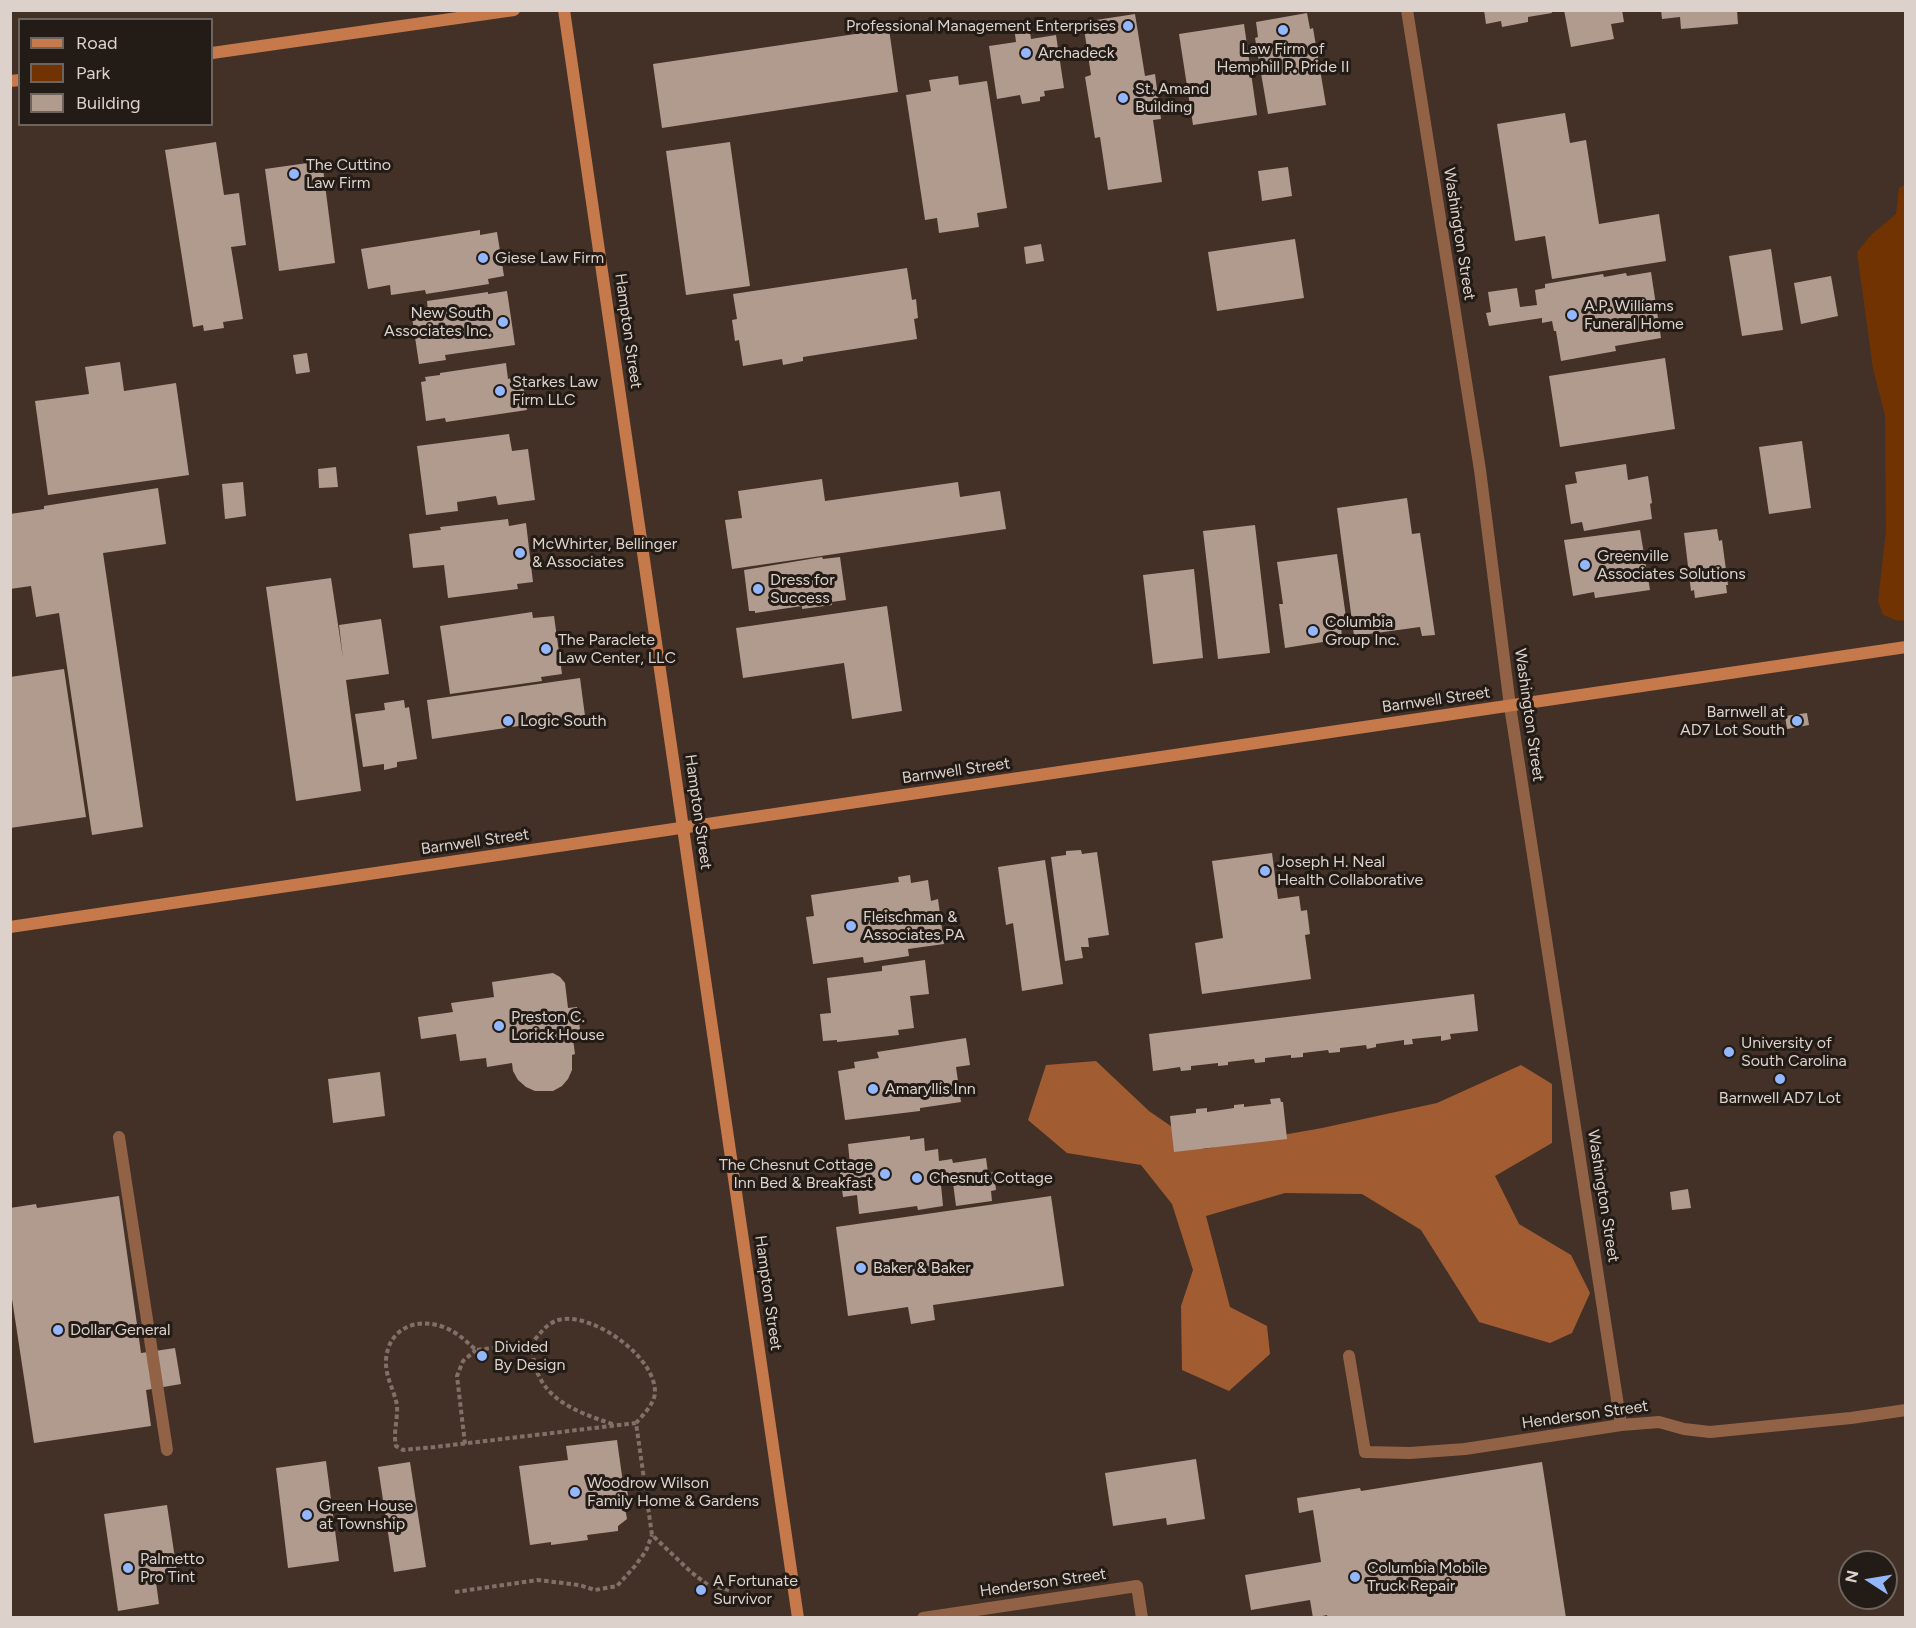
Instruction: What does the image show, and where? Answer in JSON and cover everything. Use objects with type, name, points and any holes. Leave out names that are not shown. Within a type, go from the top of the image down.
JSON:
[{"type":"street","points":[[213,53],[514,10]]},
{"type":"street","name":"Hampton Street","points":[[564,10],[798,1617]]},
{"type":"street","name":"Washington Street","points":[[1407,10],[1480,470],[1510,706],[1621,1425]]},
{"type":"street","name":"Barnwell Street","points":[[10,927],[1905,647]]},
{"type":"street","points":[[119,1137],[166,1450]]},
{"type":"street","name":"Henderson Street","points":[[1349,1356],[1365,1452],[1465,1449],[1621,1425],[1659,1422],[1684,1429],[1710,1432],[1851,1418],[1905,1410]]},
{"type":"street","name":"Henderson Street","points":[[923,1617],[1137,1586],[1142,1617]]},
{"type":"path","points":[[476,1350],[463,1338],[446,1328],[424,1322],[402,1329],[390,1341],[386,1360],[387,1373],[396,1404],[394,1437],[396,1446],[404,1450],[636,1423],[647,1410],[655,1394],[653,1378],[644,1363],[629,1346],[613,1335],[581,1320],[563,1319],[546,1326],[532,1343],[532,1356],[538,1377],[551,1394],[583,1414],[617,1425]]},
{"type":"path","points":[[465,1444],[457,1376],[463,1361],[476,1350],[532,1343]]},
{"type":"path","points":[[455,1592],[538,1580],[579,1585],[595,1590],[617,1586],[646,1551],[652,1535],[636,1423]]},
{"type":"path","points":[[652,1535],[708,1585],[729,1590]]},
{"type":"green space","points":[[1905,185],[1906,620],[1898,621],[1883,615],[1878,601],[1886,531],[1885,415],[1873,369],[1857,252],[1871,235],[1896,214],[1899,188]]},
{"type":"shaded area","points":[[1096,1061],[1149,1111],[1204,1149],[1322,1128],[1437,1103],[1521,1065],[1552,1084],[1552,1143],[1495,1176],[1519,1224],[1571,1255],[1590,1293],[1572,1333],[1550,1343],[1479,1322],[1421,1230],[1362,1194],[1285,1193],[1206,1216],[1230,1307],[1267,1326],[1270,1354],[1229,1391],[1182,1370],[1181,1306],[1193,1270],[1172,1204],[1141,1165],[1067,1153],[1028,1120],[1046,1065]]},
{"type":"building","points":[[1484,10],[1551,10],[1552,13],[1528,17],[1528,22],[1502,27],[1501,21],[1486,24]]},
{"type":"building","points":[[1564,10],[1622,10],[1624,22],[1611,24],[1614,39],[1571,47]]},
{"type":"building","points":[[1661,10],[1737,10],[1738,24],[1681,29],[1680,17],[1662,19]]},
{"type":"building","points":[[1307,13],[1310,29],[1313,28],[1326,105],[1268,114],[1255,38],[1258,37],[1256,22]]},
{"type":"building","name":"St. Amand Building","points":[[1135,14],[1145,76],[1155,74],[1161,119],[1153,120],[1162,182],[1108,190],[1100,137],[1095,138],[1085,77],[1091,75],[1083,22]]},
{"type":"building","points":[[1244,24],[1257,115],[1193,125],[1179,34]]},
{"type":"building","points":[[889,29],[898,92],[662,128],[653,64]]},
{"type":"building","points":[[1030,32],[1031,39],[1056,35],[1064,88],[1044,91],[1045,96],[1040,97],[1040,101],[1022,104],[1020,95],[997,99],[989,46],[1016,42],[1015,34]]},
{"type":"building","points":[[958,76],[959,85],[987,81],[1007,208],[977,213],[979,227],[939,233],[937,218],[925,220],[906,95],[931,91],[929,80]]},
{"type":"building","points":[[1565,113],[1570,143],[1586,140],[1599,224],[1659,214],[1666,261],[1552,279],[1545,236],[1515,241],[1497,124]]},
{"type":"building","points":[[216,142],[224,195],[239,193],[246,245],[231,247],[243,319],[223,322],[224,328],[204,331],[203,325],[193,327],[165,150]]},
{"type":"building","points":[[730,142],[750,286],[686,295],[666,151]]},
{"type":"building","points":[[322,161],[335,263],[279,271],[265,169]]},
{"type":"building","points":[[1288,167],[1292,196],[1262,201],[1258,171]]},
{"type":"building","points":[[480,230],[480,235],[497,232],[504,276],[488,279],[489,284],[426,294],[425,290],[391,295],[390,285],[368,289],[361,249]]},
{"type":"building","points":[[1295,239],[1304,298],[1217,311],[1208,252]]},
{"type":"building","points":[[1041,244],[1044,261],[1026,264],[1024,247]]},
{"type":"building","points":[[1771,249],[1783,330],[1742,336],[1729,256]]},
{"type":"building","points":[[907,268],[912,300],[916,299],[918,318],[914,319],[917,339],[803,357],[803,361],[783,365],[782,359],[743,366],[739,340],[735,341],[732,320],[737,319],[733,294]]},
{"type":"building","name":"A.P. Williams Funeral Home","points":[[1651,272],[1661,338],[1615,346],[1616,351],[1561,361],[1552,321],[1542,323],[1542,318],[1489,326],[1486,313],[1491,312],[1488,292],[1517,288],[1520,307],[1537,305],[1535,290],[1545,288],[1545,284],[1603,274],[1604,277]]},
{"type":"building","points":[[1831,276],[1838,316],[1801,324],[1794,283]]},
{"type":"building","points":[[507,291],[515,345],[445,355],[446,360],[419,364],[412,317],[428,314],[427,301]]},
{"type":"building","points":[[307,353],[310,372],[296,374],[293,355]]},
{"type":"building","points":[[1665,358],[1675,429],[1560,447],[1549,376]]},
{"type":"building","points":[[120,362],[124,391],[176,383],[189,475],[48,495],[35,401],[89,394],[85,367]]},
{"type":"building","points":[[506,363],[508,379],[522,376],[527,410],[446,422],[445,418],[426,421],[421,382],[426,381],[425,377]]},
{"type":"building","points":[[509,434],[512,451],[528,449],[535,500],[498,505],[496,496],[457,502],[458,511],[426,515],[417,446]]},
{"type":"building","points":[[1802,441],[1811,508],[1769,514],[1759,447]]},
{"type":"building","points":[[1626,464],[1628,480],[1648,476],[1652,519],[1584,531],[1582,522],[1571,524],[1565,485],[1577,483],[1575,472]]},
{"type":"building","points":[[336,467],[338,487],[319,488],[318,469]]},
{"type":"building","points":[[822,479],[825,501],[958,482],[960,497],[1000,491],[1006,529],[732,569],[725,520],[742,518],[738,491]]},
{"type":"building","points":[[243,482],[246,516],[225,519],[222,484]]},
{"type":"building","points":[[158,488],[166,544],[103,553],[143,827],[92,835],[59,613],[36,617],[31,586],[10,589],[10,514],[44,509],[44,506]]},
{"type":"building","points":[[1407,498],[1412,534],[1420,533],[1435,635],[1422,636],[1420,627],[1354,636],[1337,508]]},
{"type":"building","points":[[508,519],[509,526],[526,523],[533,582],[517,584],[518,589],[448,598],[444,565],[413,568],[409,534],[441,530],[440,527]]},
{"type":"building","points":[[1255,525],[1270,653],[1218,659],[1203,531]]},
{"type":"building","points":[[1717,529],[1719,541],[1722,540],[1727,593],[1695,598],[1694,590],[1691,591],[1684,533]]},
{"type":"building","points":[[1640,530],[1650,590],[1595,598],[1594,592],[1573,596],[1564,540]]},
{"type":"building","points":[[1337,554],[1347,624],[1341,625],[1342,639],[1285,648],[1279,604],[1283,604],[1277,562]]},
{"type":"building","points":[[822,557],[823,559],[840,557],[846,600],[831,602],[832,605],[802,609],[802,606],[755,613],[755,611],[749,611],[744,570]]},
{"type":"building","points":[[1194,569],[1203,658],[1153,664],[1143,575]]},
{"type":"building","points":[[331,578],[343,658],[339,625],[381,619],[389,674],[346,680],[361,791],[296,801],[266,587]]},
{"type":"building","points":[[887,606],[902,711],[852,719],[844,663],[743,678],[736,628]]},
{"type":"building","points":[[532,612],[533,618],[554,616],[562,674],[541,677],[542,681],[450,694],[440,626]]},
{"type":"building","points":[[64,669],[86,817],[10,828],[10,677]]},
{"type":"building","points":[[580,678],[585,716],[432,739],[427,700]]},
{"type":"building","points":[[404,700],[405,708],[409,707],[417,759],[397,762],[397,767],[384,770],[384,764],[363,767],[355,714],[385,710],[384,703]]},
{"type":"building","points":[[1807,713],[1809,725],[1787,729],[1785,716]]},
{"type":"building","points":[[1081,850],[1082,854],[1097,852],[1109,935],[1088,938],[1089,947],[1081,947],[1083,958],[1065,961],[1051,857],[1066,855],[1066,851]]},
{"type":"building","points":[[1272,853],[1278,899],[1299,896],[1301,911],[1307,910],[1310,934],[1305,935],[1311,979],[1202,994],[1195,943],[1223,938],[1212,861]]},
{"type":"building","points":[[1045,860],[1063,984],[1022,991],[1013,923],[1006,925],[998,867]]},
{"type":"building","points":[[910,875],[911,883],[928,880],[931,901],[938,899],[944,944],[908,949],[909,956],[864,963],[863,957],[813,964],[806,917],[814,916],[811,895],[899,882],[898,877]]},
{"type":"building","points":[[925,960],[929,994],[910,996],[914,1028],[898,1030],[899,1035],[837,1042],[837,1040],[823,1041],[820,1014],[831,1013],[827,978],[882,971],[882,966]]},
{"type":"building","name":"Preston C. Lorick House","points":[[553,973],[565,983],[568,1008],[577,1007],[581,1037],[573,1039],[575,1054],[572,1055],[572,1070],[568,1079],[553,1091],[535,1091],[526,1087],[518,1080],[512,1063],[487,1067],[486,1058],[460,1061],[456,1034],[421,1039],[418,1017],[453,1012],[451,1003],[494,997],[492,982]]},
{"type":"building","points":[[1474,994],[1478,1031],[1450,1034],[1451,1039],[1441,1041],[1441,1036],[1412,1039],[1413,1044],[1404,1045],[1404,1040],[1376,1044],[1376,1047],[1367,1049],[1366,1045],[1340,1048],[1340,1052],[1329,1053],[1328,1050],[1303,1053],[1303,1057],[1291,1058],[1291,1055],[1265,1058],[1265,1062],[1255,1063],[1254,1059],[1228,1062],[1228,1065],[1218,1066],[1218,1063],[1191,1066],[1191,1070],[1181,1071],[1180,1067],[1153,1071],[1149,1034]]},
{"type":"building","points":[[966,1038],[970,1065],[956,1067],[961,1102],[920,1108],[920,1111],[845,1120],[838,1071],[855,1068],[854,1062],[879,1058],[877,1052]]},
{"type":"building","points":[[380,1072],[385,1116],[333,1123],[328,1079]]},
{"type":"building","points":[[1280,1098],[1283,1102],[1287,1139],[1174,1152],[1170,1116],[1196,1113],[1196,1109],[1207,1108],[1207,1112],[1234,1108],[1234,1105],[1244,1104],[1244,1107],[1271,1104],[1270,1099]]},
{"type":"building","name":"Chesnut Cottage","points":[[910,1136],[910,1140],[924,1138],[925,1151],[938,1149],[939,1161],[952,1159],[953,1163],[986,1158],[988,1173],[994,1172],[996,1190],[991,1191],[992,1201],[956,1206],[953,1183],[941,1185],[943,1206],[918,1210],[917,1206],[859,1214],[857,1195],[843,1197],[839,1166],[850,1165],[848,1144]]},
{"type":"building","points":[[1688,1189],[1691,1208],[1672,1210],[1670,1192]]},
{"type":"building","points":[[119,1196],[141,1353],[175,1348],[181,1384],[146,1390],[151,1426],[34,1443],[12,1299],[10,1299],[10,1208],[36,1204],[37,1208]]},
{"type":"building","points":[[1051,1196],[1064,1286],[933,1305],[935,1320],[911,1324],[908,1307],[848,1316],[836,1227]]},
{"type":"building","name":"Woodrow Wilson Family Home & Gardens","points":[[617,1440],[623,1483],[626,1483],[629,1502],[619,1503],[625,1508],[627,1519],[618,1526],[618,1531],[587,1535],[588,1540],[551,1545],[551,1542],[530,1545],[519,1466],[568,1460],[566,1446]]},
{"type":"building","points":[[1196,1459],[1205,1519],[1167,1525],[1166,1518],[1113,1526],[1105,1473]]},
{"type":"building","name":"Green House at Township","points":[[326,1461],[339,1561],[288,1568],[276,1468]]},
{"type":"building","points":[[410,1462],[426,1567],[394,1572],[378,1467]]},
{"type":"building","points":[[1542,1462],[1566,1618],[1328,1618],[1327,1615],[1313,1618],[1310,1600],[1251,1610],[1245,1575],[1321,1562],[1313,1510],[1299,1513],[1297,1498],[1360,1488],[1361,1491]]},
{"type":"building","points":[[167,1505],[177,1572],[155,1575],[159,1604],[118,1611],[104,1514]]},
{"type":"place","name":"Professional Management Enterprises","points":[[1128,26]]},
{"type":"place","name":"Law Firm of Hemphill P. Pride II","points":[[1283,30]]},
{"type":"place","name":"Archadeck","points":[[1026,53]]},
{"type":"place","name":"St. Amand Building","points":[[1123,98]]},
{"type":"place","name":"The Cuttino Law Firm","points":[[294,174]]},
{"type":"place","name":"Giese Law Firm","points":[[483,258]]},
{"type":"place","name":"A.P. Williams Funeral Home","points":[[1572,315]]},
{"type":"place","name":"New South Associates Inc.","points":[[503,322]]},
{"type":"place","name":"Starkes Law Firm LLC","points":[[500,391]]},
{"type":"place","name":"McWhirter, Bellinger & Associates","points":[[520,553]]},
{"type":"place","name":"Greenville Associates Solutions","points":[[1585,565]]},
{"type":"place","name":"Dress for Success","points":[[758,589]]},
{"type":"place","name":"Columbia Group Inc.","points":[[1313,631]]},
{"type":"place","name":"The Paraclete Law Center, LLC","points":[[546,649]]},
{"type":"place","name":"Logic South","points":[[508,721]]},
{"type":"place","name":"Barnwell at AD7 Lot South","points":[[1797,721]]},
{"type":"place","name":"Joseph H. Neal Health Collaborative","points":[[1265,871]]},
{"type":"place","name":"Fleischman & Associates PA","points":[[851,926]]},
{"type":"place","name":"Preston C. Lorick House","points":[[499,1026]]},
{"type":"place","name":"University of South Carolina","points":[[1729,1052]]},
{"type":"place","name":"Barnwell AD7 Lot","points":[[1780,1079]]},
{"type":"place","name":"Amaryllis Inn","points":[[873,1089]]},
{"type":"place","name":"The Chesnut Cottage Inn Bed & Breakfast","points":[[885,1174]]},
{"type":"place","name":"Chesnut Cottage","points":[[917,1178]]},
{"type":"place","name":"Baker & Baker","points":[[861,1268]]},
{"type":"place","name":"Dollar General","points":[[58,1330]]},
{"type":"place","name":"Divided By Design","points":[[482,1356]]},
{"type":"place","name":"Woodrow Wilson Family Home & Gardens","points":[[575,1492]]},
{"type":"place","name":"Green House at Township","points":[[307,1515]]},
{"type":"place","name":"Palmetto Pro Tint","points":[[128,1568]]},
{"type":"place","name":"Columbia Mobile Truck Repair","points":[[1355,1577]]},
{"type":"place","name":"A Fortunate Survivor","points":[[701,1590]]}]
